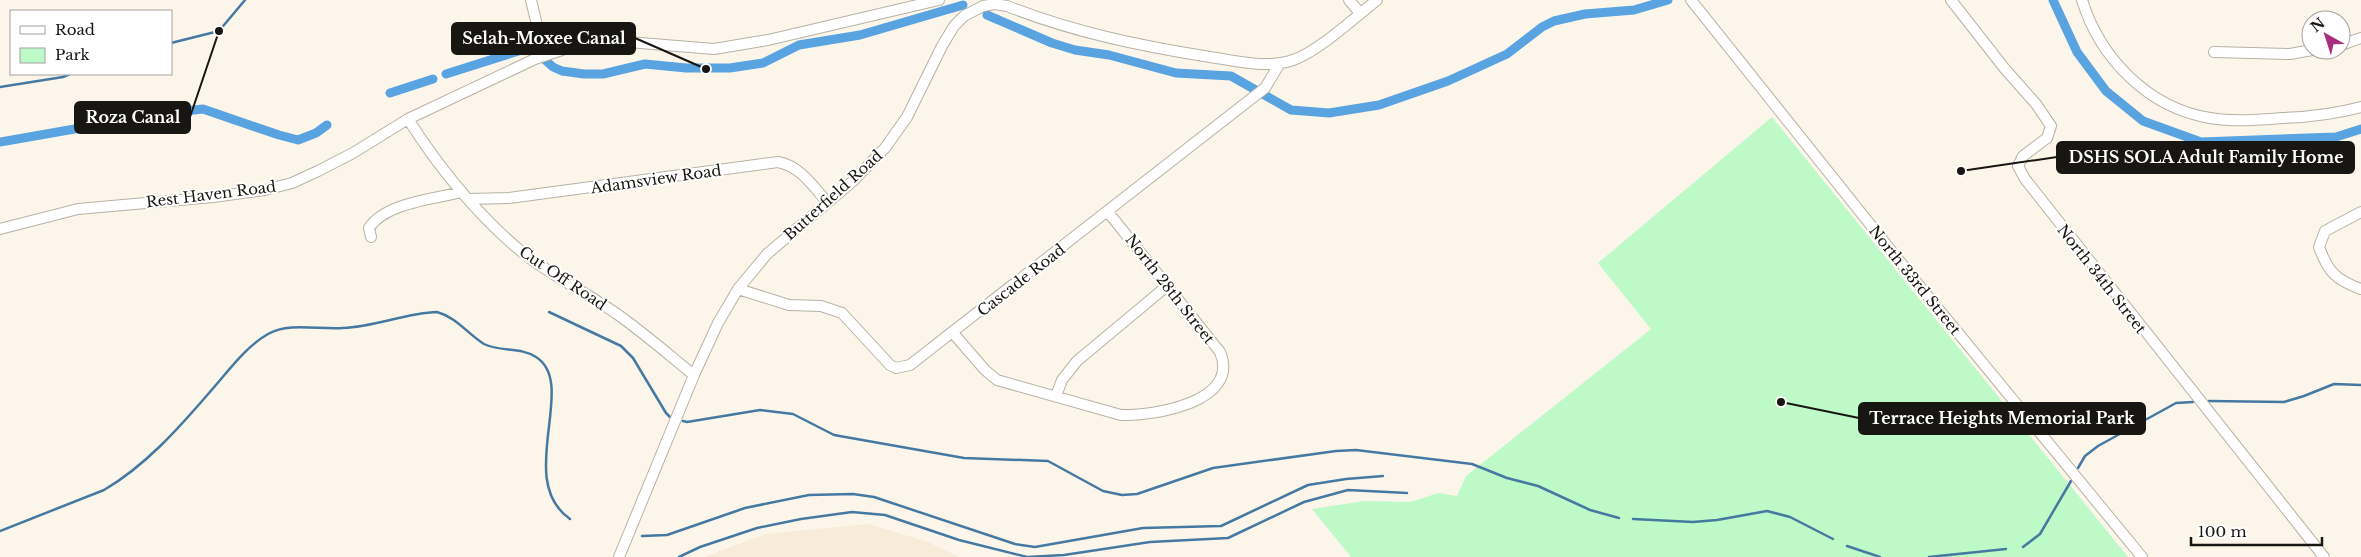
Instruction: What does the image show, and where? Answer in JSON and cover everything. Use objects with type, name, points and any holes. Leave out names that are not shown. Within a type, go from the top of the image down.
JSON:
[{"type":"street","points":[[531,0],[543,56]]},
{"type":"street","name":"Rest Haven Road","points":[[0,229],[78,209],[265,190],[292,182],[318,172],[408,119],[543,56],[568,48],[616,41],[714,49],[768,40],[940,0]]},
{"type":"street","points":[[1349,0],[1360,13]]},
{"type":"street","name":"Butterfield Road","points":[[619,557],[694,376],[718,323],[738,289],[767,254],[853,181],[885,148],[907,118],[948,34],[964,16],[982,3],[995,4],[1007,6],[1077,31],[1173,52],[1245,63],[1280,63],[1301,57],[1376,0]]},
{"type":"street","name":"North 33rd Street","points":[[1691,0],[1912,278],[2142,557]]},
{"type":"street","name":"North 34th Street","points":[[1950,0],[2005,69],[2036,104],[2051,126],[2047,138],[2023,156],[2018,166],[2025,179],[2167,362],[2200,399],[2324,557]]},
{"type":"street","points":[[2082,0],[2098,36],[2129,77],[2148,93],[2186,112],[2209,118],[2254,120],[2318,116],[2361,107]]},
{"type":"street","points":[[2214,52],[2290,54],[2301,52]]},
{"type":"street","name":"Cascade Road","points":[[738,289],[789,305],[822,306],[842,313],[850,319],[884,360],[896,368],[915,362],[1265,88],[1280,63]]},
{"type":"street","name":"Cut Off Road","points":[[408,119],[426,146],[465,196],[492,225],[533,261],[617,314],[694,376]]},
{"type":"street","name":"Adamsview Road","points":[[371,237],[369,228],[380,215],[391,210],[465,196],[518,196],[778,162],[792,166],[800,172],[827,202]]},
{"type":"street","name":"North 28th Street","points":[[1056,396],[1121,415],[1139,416],[1180,407],[1214,390],[1221,380],[1224,369],[1220,352],[1108,212]]},
{"type":"street","points":[[2361,212],[2325,231],[2319,247],[2323,259],[2336,278],[2361,289]]},
{"type":"street","points":[[953,333],[985,370],[997,380],[1056,396],[1062,380],[1077,361],[1167,286]]},
{"type":"shaded area","points":[[869,524],[928,542],[959,557],[704,557],[765,534]]},
{"type":"green space","points":[[1772,117],[2128,557],[1351,557],[1312,509],[1364,501],[1411,502],[1438,493],[1457,496],[1466,476],[1651,329],[1598,263]]},
{"type":"waterway","points":[[172,43],[219,31],[245,0]]},
{"type":"waterway","points":[[987,15],[1052,43],[1075,50],[1109,55],[1176,73],[1231,76],[1291,110],[1329,113],[1379,105],[1448,81],[1507,54],[1542,27],[1554,21],[1585,14],[1634,10],[1668,0]]},
{"type":"waterway","points":[[2053,0],[2077,52],[2106,91],[2143,121],[2201,142],[2336,137],[2361,129]]},
{"type":"waterway","points":[[446,74],[525,49],[536,52],[553,67],[562,71],[584,74],[603,74],[645,64],[686,68],[730,68],[763,63],[799,45],[860,35],[963,5]]},
{"type":"waterway","points":[[0,87],[68,75]]},
{"type":"waterway","points":[[390,93],[433,79]]},
{"type":"waterway","points":[[0,142],[160,114],[203,109],[298,140],[316,133],[327,125]]},
{"type":"waterway","points":[[0,531],[104,490],[133,470],[185,420],[244,353],[268,334],[276,330],[295,327],[355,327],[437,312],[456,322],[484,344],[530,354],[536,357],[548,370],[552,388],[546,458],[547,481],[554,502],[570,519]]},
{"type":"waterway","points":[[549,312],[621,346],[633,358],[670,417]]},
{"type":"waterway","points":[[2209,401],[2284,402],[2334,384],[2361,385]]},
{"type":"waterway","points":[[2078,468],[2085,456],[2098,446],[2176,403],[2193,402]]},
{"type":"waterway","points":[[683,421],[687,422],[760,410],[793,414],[834,435],[964,458],[1048,461],[1103,491],[1122,495],[1137,494],[1213,468],[1336,451],[1356,450],[1472,464],[1507,478],[1538,486],[1590,510],[1619,518]]},
{"type":"waterway","points":[[642,536],[667,535],[745,508],[809,495],[853,494],[874,497],[1015,544],[1035,547],[1143,528],[1221,526],[1308,485],[1383,476]]},
{"type":"waterway","points":[[2023,547],[2040,534],[2071,481]]},
{"type":"waterway","points":[[679,557],[700,547],[757,528],[801,519],[852,512],[885,515],[959,540],[1027,557],[1064,555],[1150,542],[1228,538],[1304,502],[1348,490],[1407,493]]},
{"type":"waterway","points":[[1633,519],[1693,522],[1717,520],[1767,511],[1790,517],[1833,539]]},
{"type":"waterway","points":[[1847,546],[1880,557]]},
{"type":"waterway","points":[[1929,557],[2006,549]]},
{"type":"place","name":"Roza Canal","points":[[219,31]]},
{"type":"place","name":"Selah-Moxee Canal","points":[[706,69]]},
{"type":"place","name":"DSHS SOLA Adult Family Home","points":[[1961,171]]},
{"type":"place","name":"Terrace Heights Memorial Park","points":[[1781,402]]}]
